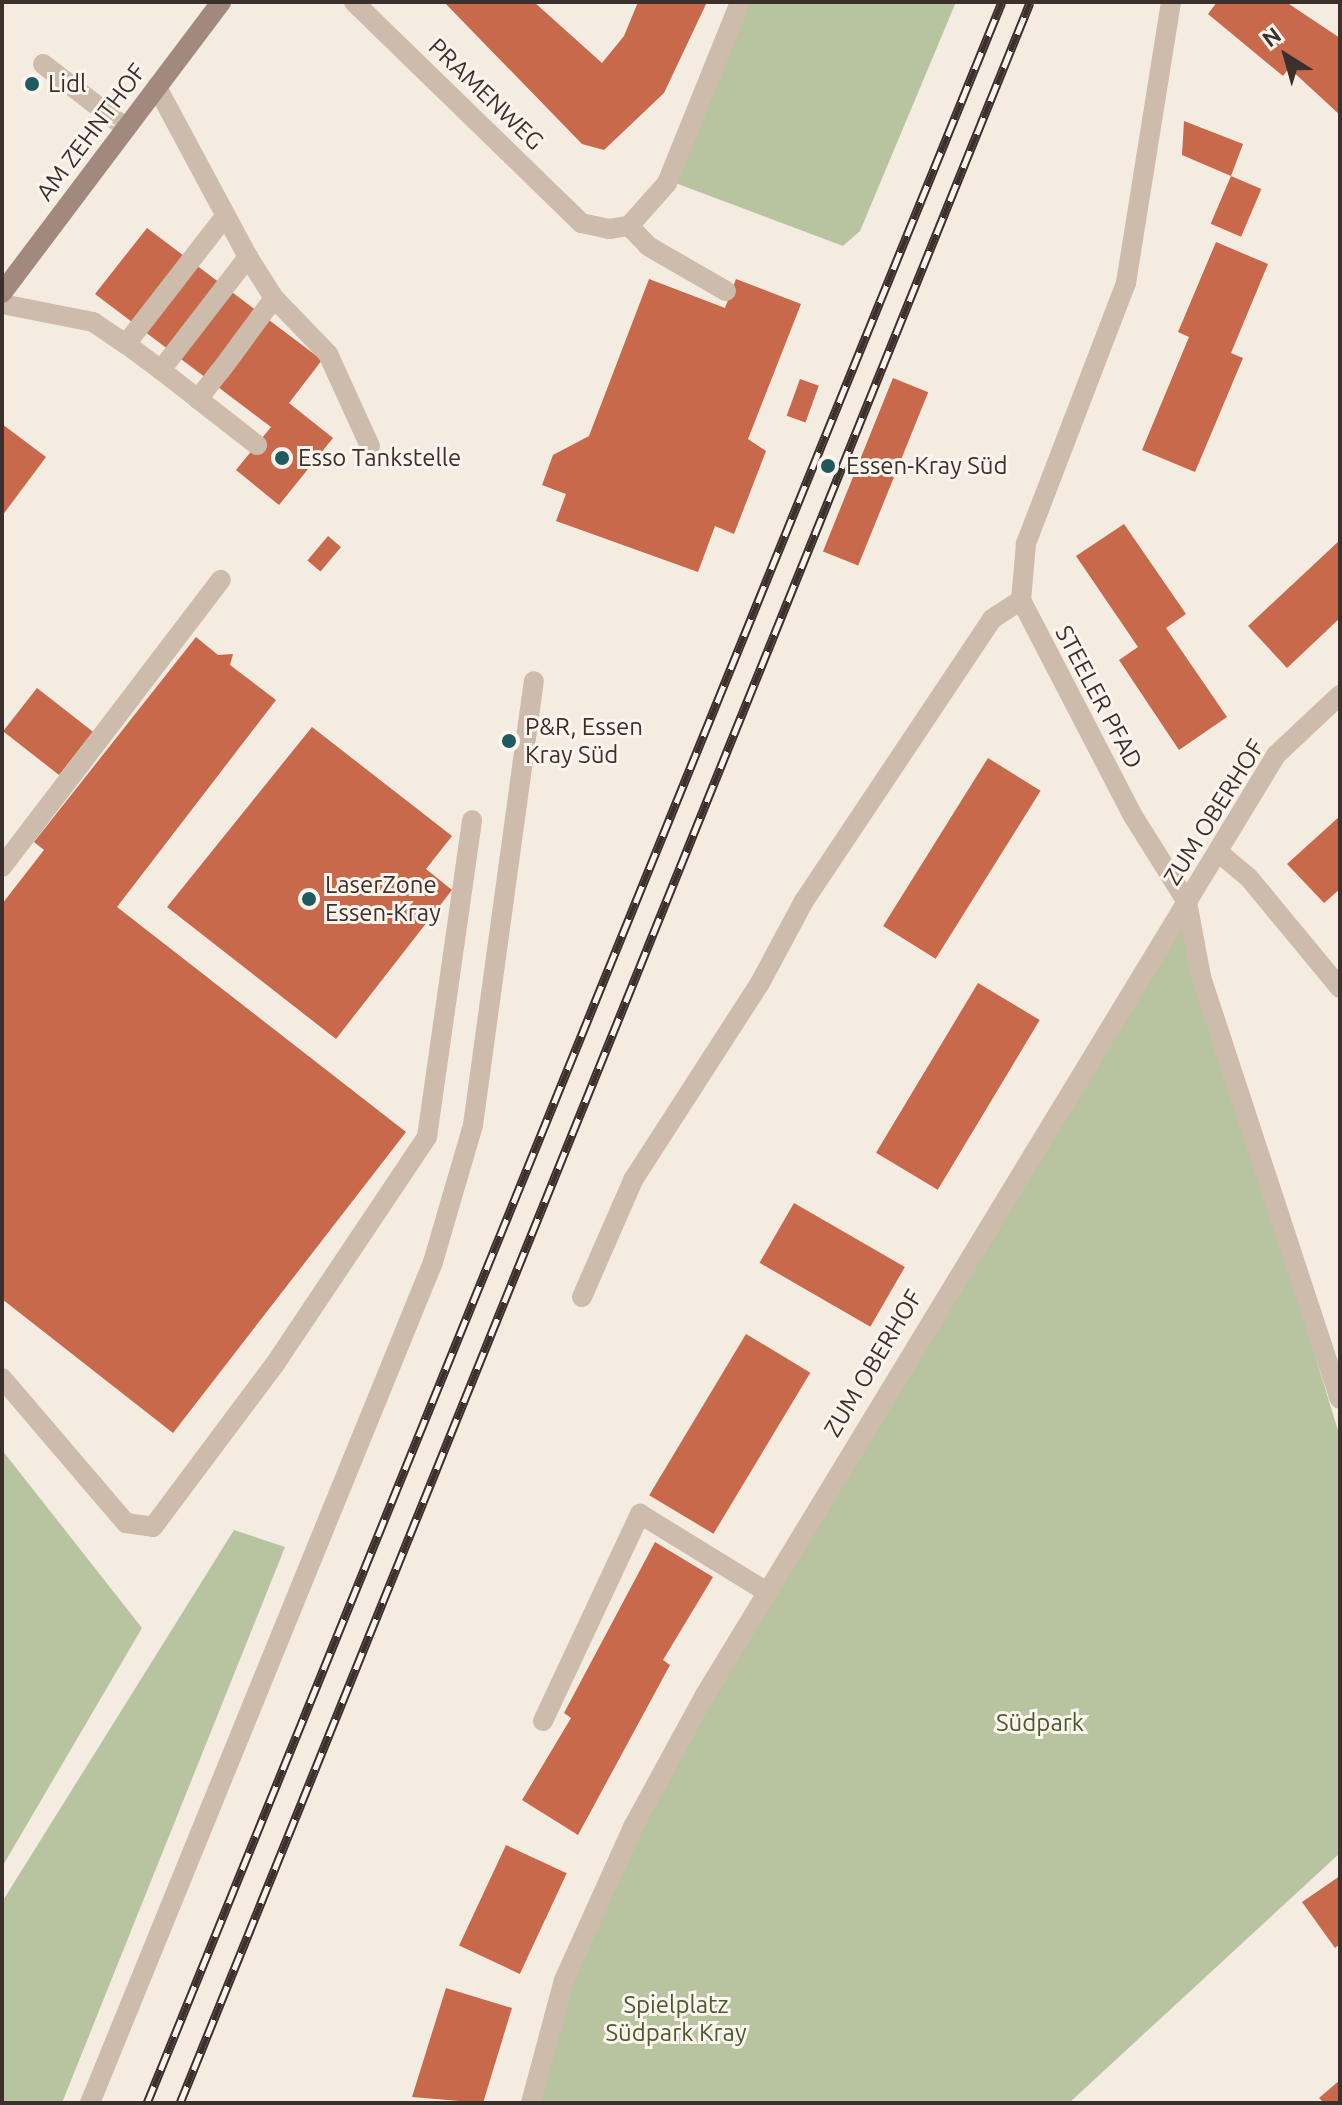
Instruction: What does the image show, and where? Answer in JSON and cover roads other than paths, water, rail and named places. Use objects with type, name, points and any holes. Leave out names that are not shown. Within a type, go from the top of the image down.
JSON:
[{"type":"main road","name":"AM ZEHNTHOF","points":[[2,293],[221,2]]},
{"type":"street","name":"PRAMENWEG","points":[[354,2],[581,223],[629,226]]},
{"type":"street","points":[[726,291],[700,282],[629,226],[667,183],[740,2]]},
{"type":"street","points":[[582,1297],[633,1180],[760,983],[804,901],[992,619],[1021,600],[1026,544],[1126,283],[1171,2]]},
{"type":"street","points":[[43,64],[126,128]]},
{"type":"street","points":[[157,87],[223,219],[274,298],[328,354],[370,446]]},
{"type":"street","points":[[126,344],[223,219]]},
{"type":"street","points":[[161,370],[248,257]]},
{"type":"street","points":[[198,399],[274,298]]},
{"type":"street","points":[[2,304],[93,322],[257,445]]},
{"type":"street","points":[[2,867],[221,580]]},
{"type":"street","name":"STEELER PFAD","points":[[1021,600],[1133,816],[1187,902],[1201,977],[1340,1399]]},
{"type":"street","points":[[90,2103],[433,1262],[473,1125],[534,681]]},
{"type":"street","name":"ZUM OBERHOF","points":[[531,2103],[564,1980],[605,1888],[767,1592],[1276,755],[1340,695]]},
{"type":"street","points":[[2,1378],[126,1523],[153,1527],[275,1364],[427,1137],[472,820]]},
{"type":"street","points":[[1218,852],[1249,878],[1340,988]]},
{"type":"street","points":[[543,1721],[640,1514],[767,1592]]},
{"type":"railway","points":[[147,2103],[1002,2]]},
{"type":"railway","points":[[180,2103],[1030,2]]},
{"type":"place","name":"Lidl","points":[[32,84]]},
{"type":"place","name":"Esso Tankstelle","points":[[282,458]]},
{"type":"place","name":"Essen-Kray Süd","points":[[828,466]]},
{"type":"place","name":"P&R, Essen Kray Süd","points":[[509,741]]},
{"type":"place","name":"LaserZone Essen-Kray","points":[[309,899]]},
{"type":"park label","name":"Südpark","points":[[1040,1723]]},
{"type":"park label","name":"Spielplatz Südpark Kray","points":[[676,2019]]}]
